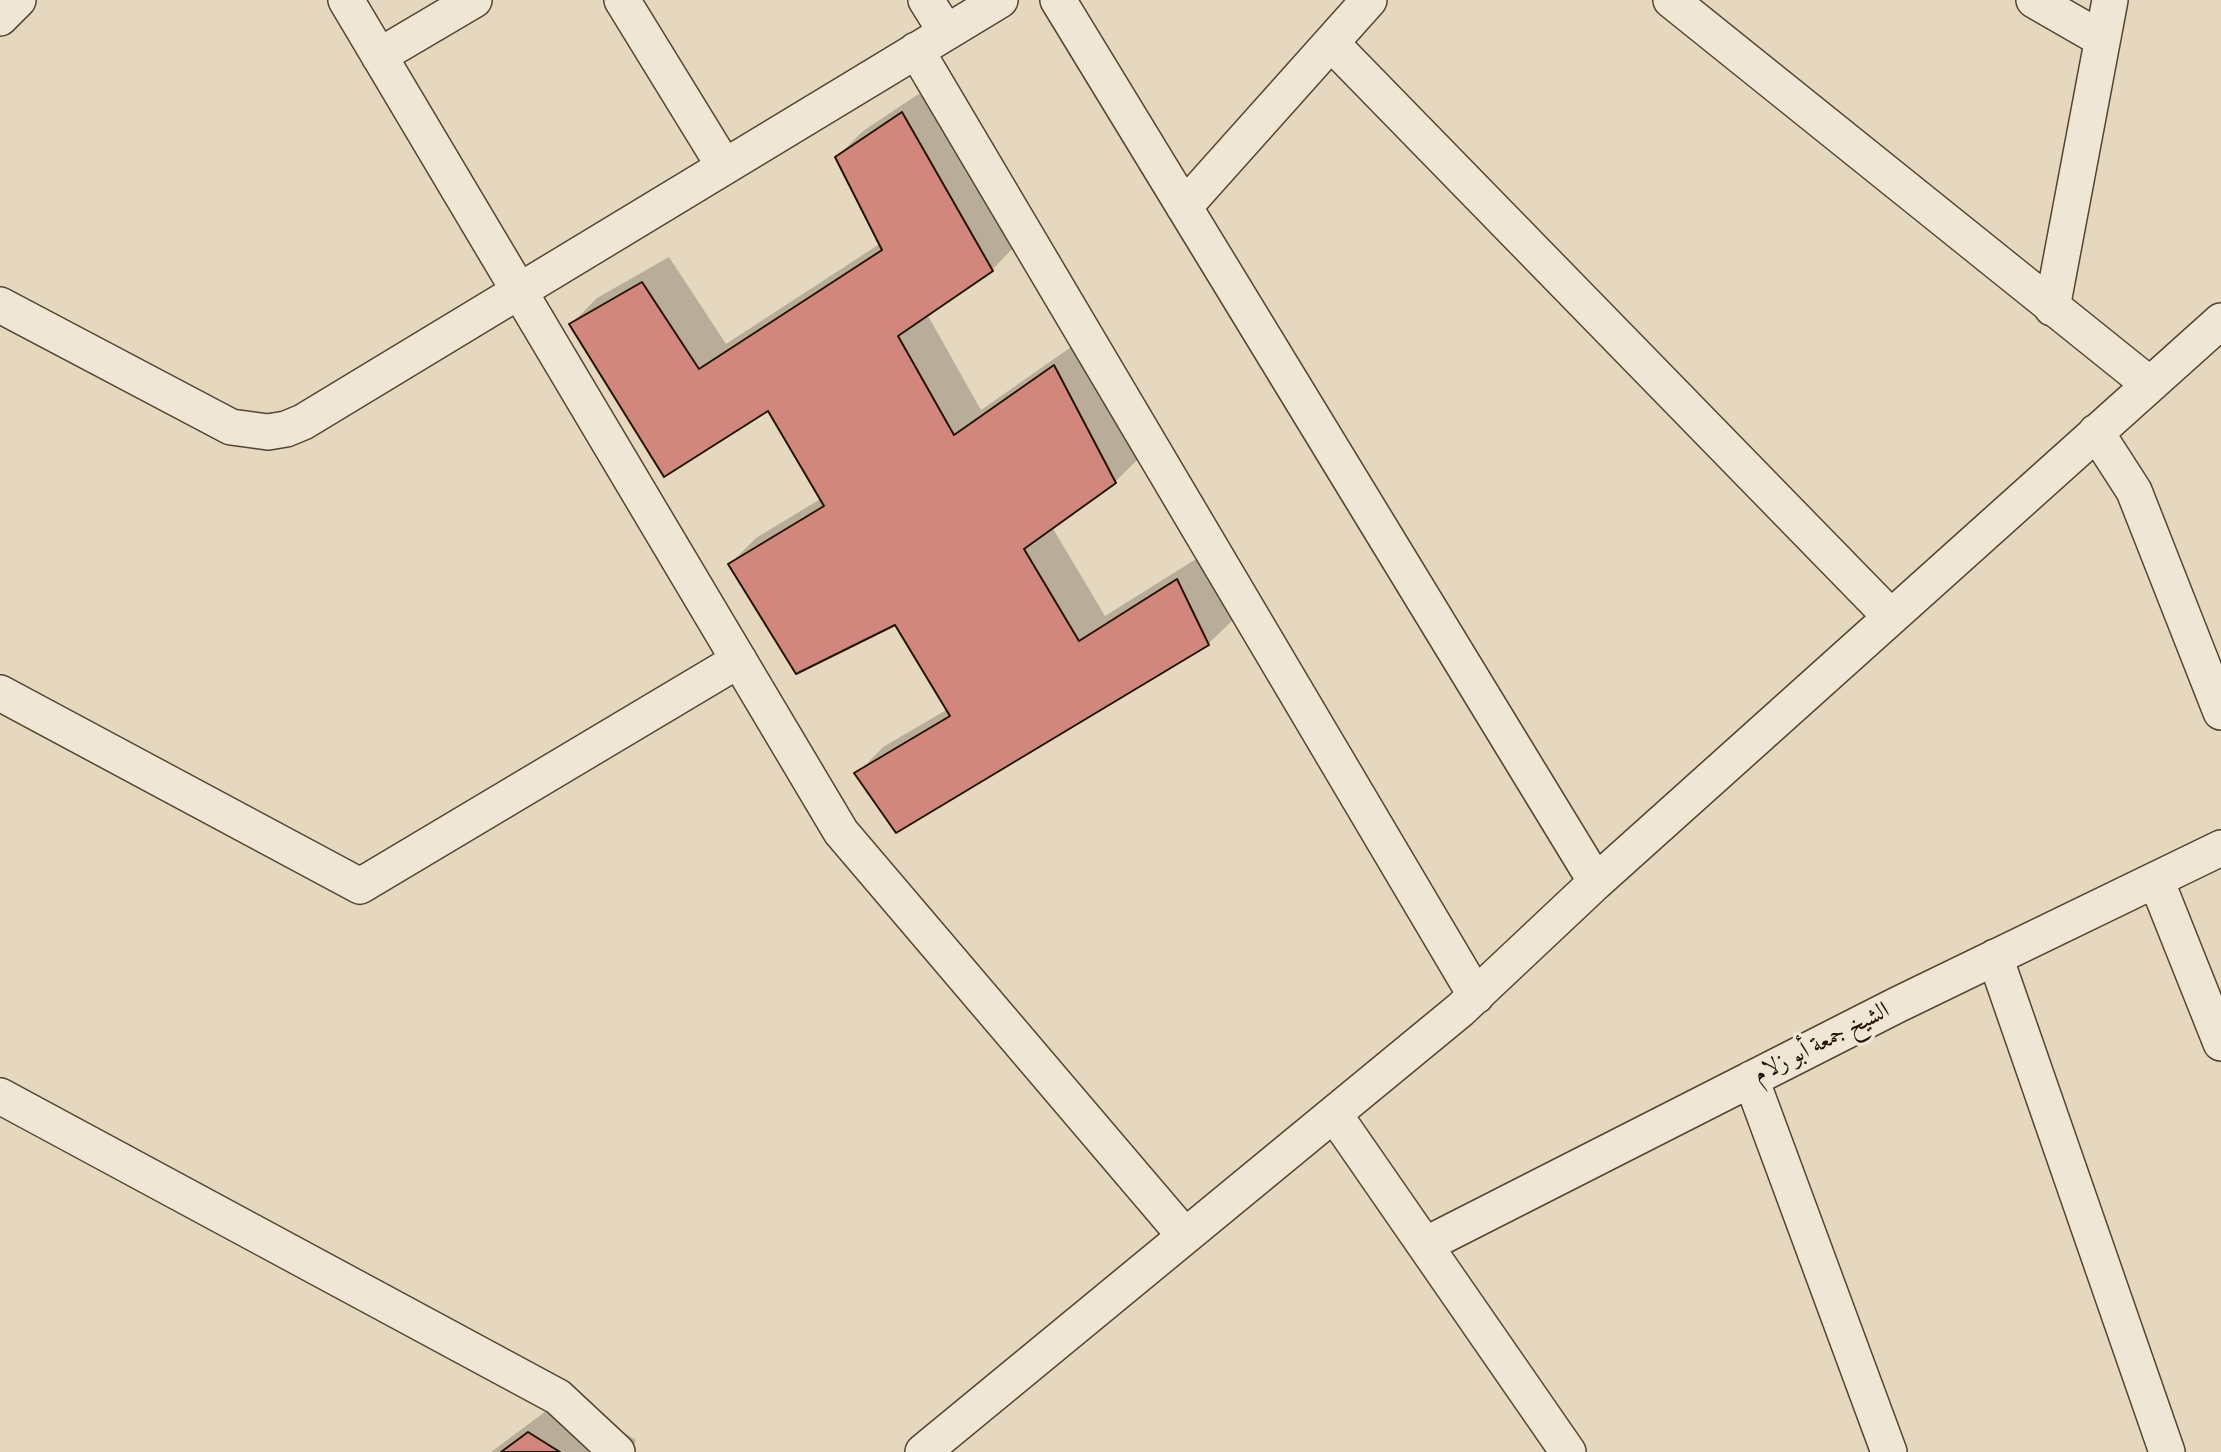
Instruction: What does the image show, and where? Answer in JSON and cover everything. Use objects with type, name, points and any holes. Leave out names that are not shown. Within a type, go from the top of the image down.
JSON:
[{"type":"street","points":[[0,19],[18,0]]},
{"type":"street","points":[[346,0],[841,832],[1185,1236]]},
{"type":"street","points":[[379,56],[474,0]]},
{"type":"street","points":[[622,0],[724,166]]},
{"type":"street","points":[[926,0],[946,32]]},
{"type":"street","points":[[0,305],[231,427],[268,432],[303,422],[1000,0]]},
{"type":"street","points":[[1058,0],[1596,882]]},
{"type":"street","points":[[1184,207],[1332,44],[1368,0]]},
{"type":"street","points":[[1671,0],[2149,384]]},
{"type":"street","points":[[2034,0],[2101,38]]},
{"type":"street","points":[[2052,308],[2110,0]]},
{"type":"street","points":[[1332,44],[1891,616]]},
{"type":"street","points":[[916,50],[1476,996]]},
{"type":"street","points":[[923,1452],[1476,996],[1596,882],[2221,321]]},
{"type":"street","points":[[2096,432],[2134,491],[2221,712]]},
{"type":"street","points":[[0,693],[360,886],[739,660]]},
{"type":"street","name":"الشيخ جمعة أبو زلام","points":[[1425,1245],[1751,1079],[2221,848]]},
{"type":"street","points":[[2156,880],[2221,1043]]},
{"type":"street","points":[[1996,957],[2167,1452]]},
{"type":"street","points":[[1751,1079],[1889,1452]]},
{"type":"street","points":[[0,1096],[558,1397],[617,1452]]},
{"type":"street","points":[[1334,1114],[1569,1452]]},
{"type":"building","points":[[902,112],[993,271],[898,336],[954,435],[1054,365],[1116,483],[1024,549],[1079,641],[1177,579],[1209,645],[896,833],[854,773],[950,716],[895,625],[796,674],[728,564],[824,506],[768,411],[664,477],[569,324],[642,282],[699,369],[882,250],[835,157]]},
{"type":"building","points":[[528,1432],[560,1452],[501,1452]]}]
